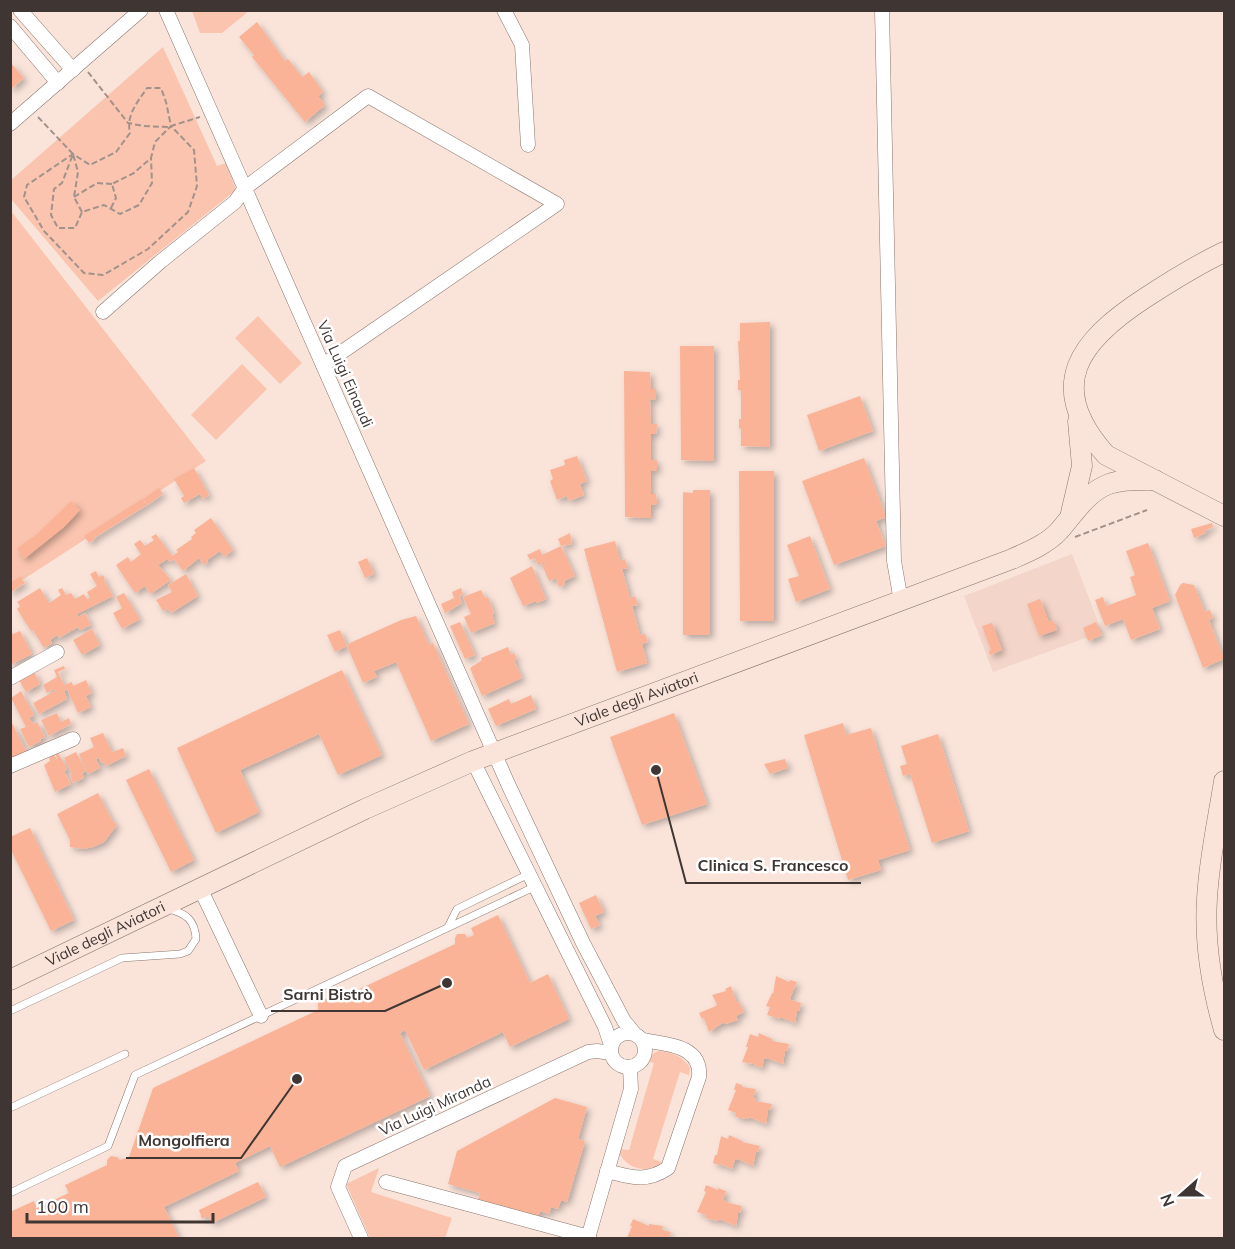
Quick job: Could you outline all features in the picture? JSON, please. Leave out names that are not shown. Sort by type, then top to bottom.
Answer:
[{"type":"main road","name":"Viale degli Aviatori","points":[[1070,516],[1082,466],[1074,391],[1076,371],[1083,354],[1091,341],[1107,325],[1140,300],[1224,252]]},
{"type":"main road","name":"Viale degli Aviatori","points":[[1077,410],[1092,439],[1106,455],[1222,516]]},
{"type":"main road","name":"Viale degli Aviatori","points":[[10,980],[365,809],[473,761],[1012,559],[1036,548],[1058,532],[1094,492],[1109,484],[1129,480],[1155,480]]},
{"type":"main road","points":[[1224,781],[1210,862],[1207,901],[1207,944],[1213,985],[1224,1030]]},
{"type":"street","points":[[20,10],[77,66]]},
{"type":"street","points":[[10,124],[141,10]]},
{"type":"street","name":"Via Luigi Einaudi","points":[[166,10],[494,752]]},
{"type":"street","points":[[504,10],[522,45],[528,145]]},
{"type":"street","points":[[882,10],[894,561],[902,601]]},
{"type":"street","points":[[10,26],[58,83]]},
{"type":"street","points":[[103,312],[160,262],[235,202],[245,188],[368,96],[557,204],[323,365]]},
{"type":"street","points":[[10,678],[57,652]]},
{"type":"street","points":[[10,766],[73,739]]},
{"type":"street","points":[[473,761],[608,1035],[616,1062],[630,1067],[635,1065],[643,1057],[645,1046],[624,1021],[552,878],[494,752]]},
{"type":"street","points":[[532,880],[552,878]]},
{"type":"street","points":[[200,888],[261,1016]]},
{"type":"street","points":[[593,1005],[611,995]]},
{"type":"street","points":[[607,1171],[644,1178],[658,1175],[668,1168],[699,1077],[700,1066],[688,1051],[628,1032],[617,1036],[611,1049]]},
{"type":"street","name":"Via Luigi Miranda","points":[[361,1239],[338,1187],[345,1166],[588,1052],[611,1049]]},
{"type":"street","points":[[386,1182],[589,1238],[631,1089],[630,1067]]},
{"type":"lane","points":[[448,927],[457,909],[532,880]]},
{"type":"lane","points":[[10,1193],[108,1146],[135,1075],[448,927],[532,880]]},
{"type":"lane","points":[[10,1011],[122,958],[180,954],[188,951],[196,939],[192,921],[184,913],[159,908]]},
{"type":"lane","points":[[10,1108],[124,1054]]},
{"type":"path","points":[[30,108],[74,154],[90,165],[116,152],[130,133],[128,123],[77,66]]},
{"type":"path","points":[[74,154],[27,185],[24,197],[44,231],[84,273],[103,275],[148,249],[188,212],[197,186],[194,150],[171,126],[166,102],[160,88],[147,88],[128,123]]},
{"type":"path","points":[[128,123],[143,126],[171,126],[212,114]]},
{"type":"path","points":[[74,154],[62,183],[54,189],[51,216],[58,228],[75,228],[82,212],[104,205],[120,214],[139,205],[152,183],[151,158],[155,142],[171,126]]},
{"type":"path","points":[[74,154],[78,172],[74,197],[82,212]]},
{"type":"path","points":[[74,197],[97,183],[112,184],[134,174],[151,158]]},
{"type":"path","points":[[111,208],[116,198],[112,184]]},
{"type":"shaded area","points":[[192,11],[249,11],[222,33],[200,33]]},
{"type":"shaded area","points":[[163,47],[217,166],[226,163],[236,190],[98,301],[11,199],[10,181]]},
{"type":"shaded area","points":[[11,211],[206,461],[10,588]]},
{"type":"shaded area","points":[[258,316],[302,363],[280,384],[235,338]]},
{"type":"shaded area","points":[[242,364],[267,389],[216,440],[191,415]]},
{"type":"shaded area","points":[[1072,554],[1102,632],[993,672],[964,596]]},
{"type":"shaded area","points":[[658,1051],[680,1058],[690,1068],[689,1075],[680,1072],[653,1159],[662,1162],[644,1169],[627,1163],[619,1152],[620,1149],[629,1150],[654,1063],[647,1061],[647,1057]]},
{"type":"shaded area","points":[[379,1168],[371,1192],[452,1218],[445,1238],[370,1238],[346,1184]]},
{"type":"building","points":[[257,22],[285,61],[288,59],[302,77],[309,72],[323,92],[318,96],[325,105],[305,122],[252,57],[254,55],[239,37]]},
{"type":"building","points":[[10,62],[24,78],[10,90]]},
{"type":"building","points":[[770,322],[770,447],[741,446],[739,419],[741,419],[741,390],[738,390],[740,323]]},
{"type":"building","points":[[680,346],[714,346],[714,461],[681,460]]},
{"type":"building","points":[[624,371],[650,372],[651,389],[656,389],[656,399],[650,400],[651,424],[657,424],[656,434],[651,434],[651,460],[657,460],[657,471],[651,470],[651,494],[656,494],[657,504],[651,505],[651,518],[625,517]]},
{"type":"building","points":[[860,396],[873,431],[819,451],[807,415]]},
{"type":"building","points":[[577,456],[587,481],[580,484],[584,495],[569,501],[567,496],[557,500],[550,481],[553,479],[550,470],[565,465],[564,460]]},
{"type":"building","points":[[864,458],[886,517],[876,521],[886,546],[834,565],[802,481]]},
{"type":"building","points":[[194,468],[209,495],[203,499],[200,494],[184,503],[181,498],[184,496],[174,479]]},
{"type":"building","points":[[739,471],[774,471],[774,621],[740,621]]},
{"type":"building","points":[[159,488],[163,494],[147,505],[143,499]]},
{"type":"building","points":[[693,490],[710,490],[710,635],[683,635],[683,492],[693,493]]},
{"type":"building","points":[[142,499],[147,505],[89,543],[84,536]]},
{"type":"building","points":[[71,501],[80,510],[64,527],[24,559],[17,548],[36,535]]},
{"type":"building","points":[[211,518],[233,550],[224,557],[220,551],[204,565],[199,558],[183,571],[174,559],[170,562],[167,559],[158,565],[171,580],[150,594],[145,586],[135,593],[116,565],[128,557],[131,562],[141,554],[134,544],[140,540],[145,546],[154,540],[151,537],[156,534],[172,556],[178,552],[176,550],[192,539],[191,537],[196,533],[194,530]]},
{"type":"building","points":[[1212,523],[1213,527],[1206,530],[1206,533],[1194,538],[1191,529]]},
{"type":"building","points":[[570,533],[572,544],[561,546],[558,539]]},
{"type":"building","points":[[810,536],[830,589],[796,602],[788,579],[799,576],[787,545]]},
{"type":"building","points":[[615,541],[620,561],[625,559],[628,568],[622,569],[630,598],[635,596],[638,605],[632,606],[640,635],[645,634],[648,642],[642,644],[647,663],[617,672],[584,549]]},
{"type":"building","points":[[1148,543],[1170,601],[1152,608],[1160,629],[1131,640],[1123,619],[1105,626],[1095,600],[1103,597],[1106,606],[1136,595],[1130,577],[1135,575],[1126,551]]},
{"type":"building","points":[[561,546],[575,576],[564,581],[565,584],[559,587],[556,578],[549,581],[542,565],[545,562],[538,565],[535,558],[530,560],[527,555],[540,549],[542,555]]},
{"type":"building","points":[[367,558],[374,574],[365,578],[358,562]]},
{"type":"building","points":[[532,566],[546,599],[523,606],[510,578]]},
{"type":"building","points":[[96,571],[99,577],[103,575],[113,596],[77,614],[78,617],[85,613],[91,625],[80,630],[78,627],[59,638],[57,635],[50,640],[52,643],[44,648],[17,609],[20,606],[17,602],[40,588],[49,603],[61,595],[58,590],[62,588],[66,595],[71,593],[75,599],[84,594],[87,599],[90,598],[87,592],[97,586],[90,574]]},
{"type":"building","points":[[186,574],[198,596],[171,613],[168,609],[163,611],[156,600],[172,592],[168,585]]},
{"type":"building","points":[[20,577],[25,583],[10,593],[10,583]]},
{"type":"building","points":[[1183,583],[1194,585],[1205,612],[1210,610],[1213,618],[1209,620],[1224,659],[1203,668],[1175,595]]},
{"type":"building","points":[[461,588],[463,594],[459,596],[462,603],[445,613],[441,604],[454,598],[452,592]]},
{"type":"building","points":[[481,590],[485,598],[488,597],[495,623],[471,633],[464,617],[471,614],[463,597]]},
{"type":"building","points":[[124,593],[140,619],[122,629],[113,613],[122,608],[116,597]]},
{"type":"building","points":[[1040,599],[1049,622],[1053,620],[1057,630],[1039,636],[1027,604]]},
{"type":"building","points":[[416,616],[429,645],[433,643],[469,724],[431,741],[396,662],[374,671],[377,677],[363,683],[347,646],[401,620]]},
{"type":"building","points":[[460,622],[475,655],[465,659],[450,626]]},
{"type":"building","points":[[1096,622],[1102,635],[1088,641],[1083,628]]},
{"type":"building","points":[[992,623],[1002,650],[990,655],[991,650],[982,626]]},
{"type":"building","points":[[10,629],[13,634],[20,631],[32,654],[10,665]]},
{"type":"building","points":[[92,629],[100,645],[82,655],[73,640]]},
{"type":"building","points":[[340,630],[347,646],[335,652],[327,635]]},
{"type":"building","points":[[508,647],[511,655],[514,653],[517,659],[514,660],[522,678],[482,696],[470,668],[482,660],[481,658]]},
{"type":"building","points":[[64,666],[65,669],[58,672],[64,685],[72,682],[73,686],[86,680],[92,693],[86,696],[91,707],[78,713],[67,689],[64,691],[67,699],[39,714],[33,703],[55,691],[54,689],[47,693],[43,685],[57,677],[54,670]]},
{"type":"building","points":[[342,670],[382,755],[338,775],[319,734],[240,770],[259,812],[216,833],[177,748]]},
{"type":"building","points":[[34,671],[40,684],[26,692],[19,680]]},
{"type":"building","points":[[21,691],[34,715],[29,718],[33,724],[37,722],[45,737],[29,747],[20,729],[26,727],[11,698]]},
{"type":"building","points":[[531,695],[536,709],[496,726],[488,709],[509,699],[511,704]]},
{"type":"building","points":[[57,713],[61,722],[69,718],[71,724],[49,736],[41,720]]},
{"type":"building","points":[[674,713],[707,804],[642,825],[610,737]]},
{"type":"building","points":[[10,723],[27,753],[10,761]]},
{"type":"building","points":[[843,723],[846,735],[871,728],[910,850],[878,860],[881,870],[848,880],[804,735]]},
{"type":"building","points":[[103,733],[112,752],[123,748],[126,756],[106,766],[99,758],[96,759],[100,768],[88,774],[79,754],[94,747],[90,738]]},
{"type":"building","points":[[938,734],[969,831],[932,843],[910,774],[903,776],[900,766],[907,764],[901,746]]},
{"type":"building","points":[[76,752],[86,771],[82,773],[84,778],[73,783],[70,775],[72,774],[64,758]]},
{"type":"building","points":[[58,753],[67,769],[64,771],[71,784],[55,792],[44,765],[54,755],[59,762],[55,754]]},
{"type":"building","points":[[785,759],[788,768],[770,774],[764,764]]},
{"type":"building","points":[[149,769],[194,860],[171,872],[126,780]]},
{"type":"building","points":[[98,793],[117,825],[104,842],[83,849],[70,847],[70,840],[57,814]]},
{"type":"building","points":[[30,828],[74,920],[51,931],[10,848],[10,837]]},
{"type":"building","points":[[596,895],[604,912],[595,916],[600,925],[591,929],[579,903]]},
{"type":"building","points":[[498,915],[530,983],[548,974],[569,1019],[510,1047],[503,1032],[424,1070],[405,1030],[400,1033],[430,1096],[280,1167],[270,1146],[235,1163],[239,1171],[164,1207],[179,1238],[10,1238],[10,1212],[34,1201],[37,1208],[69,1193],[65,1185],[107,1165],[107,1160],[111,1156],[120,1160],[129,1157],[153,1088],[318,1010],[318,1002],[323,998],[332,1002],[455,944],[457,934],[465,934],[467,938],[474,935],[471,928]]},
{"type":"building","points":[[776,976],[789,982],[790,980],[797,982],[790,998],[801,1003],[795,1023],[781,1017],[781,1019],[767,1015],[770,1007],[766,1006],[773,994]]},
{"type":"building","points":[[731,986],[736,1001],[744,1012],[736,1016],[738,1020],[725,1024],[724,1022],[709,1032],[704,1018],[702,1019],[699,1013],[716,1006],[712,995],[726,991],[725,989]]},
{"type":"building","points":[[759,1033],[772,1041],[789,1044],[787,1051],[785,1050],[783,1064],[767,1058],[764,1059],[762,1068],[755,1064],[742,1062],[750,1034],[758,1037]]},
{"type":"building","points":[[736,1083],[742,1087],[756,1089],[753,1098],[756,1099],[755,1101],[772,1104],[768,1110],[766,1124],[749,1117],[748,1119],[735,1117],[736,1113],[728,1110],[736,1090],[734,1090]]},
{"type":"building","points":[[555,1098],[587,1107],[578,1139],[585,1141],[567,1202],[561,1200],[558,1209],[551,1207],[549,1214],[540,1211],[538,1217],[478,1200],[480,1193],[448,1184],[457,1151]]},
{"type":"building","points":[[729,1135],[742,1142],[760,1146],[753,1166],[738,1159],[735,1160],[732,1169],[713,1163],[721,1136],[728,1139]]},
{"type":"building","points":[[258,1182],[266,1197],[212,1223],[208,1216],[202,1219],[199,1210]]},
{"type":"building","points":[[706,1185],[726,1191],[723,1200],[726,1200],[725,1202],[742,1206],[738,1213],[736,1226],[719,1219],[719,1221],[705,1218],[706,1215],[697,1212],[706,1192],[704,1191]]},
{"type":"building","points":[[633,1219],[649,1226],[649,1224],[663,1226],[662,1230],[671,1232],[669,1238],[627,1238]]},
{"type":"place","name":"Clinica S. Francesco","points":[[656,770]]},
{"type":"place","name":"Sarni Bistrò","points":[[447,983]]},
{"type":"place","name":"Mongolfiera","points":[[297,1079]]}]
